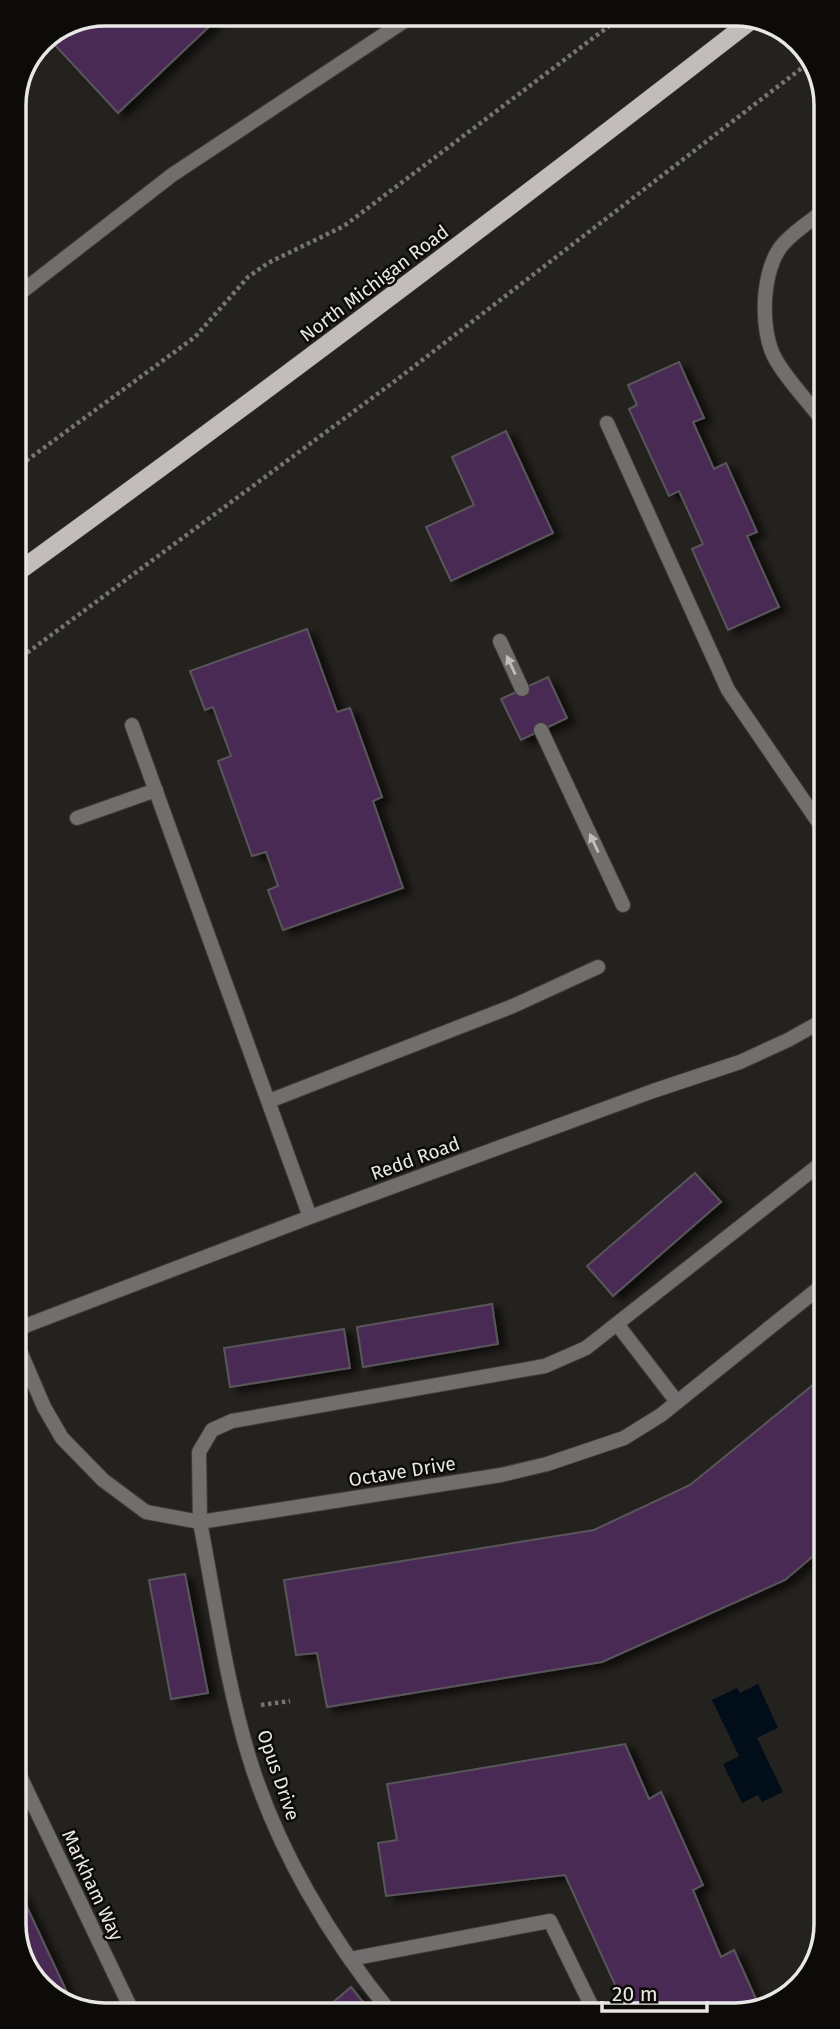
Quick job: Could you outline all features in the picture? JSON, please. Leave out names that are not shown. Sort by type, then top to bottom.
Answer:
[{"type":"main road","name":"North Michigan Road","points":[[26,566],[548,179],[743,27]]},
{"type":"street","points":[[26,288],[172,175],[397,26]]},
{"type":"street","points":[[814,218],[782,244],[770,269],[765,298],[765,329],[775,359],[814,410]]},
{"type":"street","points":[[607,423],[728,691],[814,815]]},
{"type":"street","points":[[500,641],[522,690]]},
{"type":"street","points":[[132,725],[310,1217]]},
{"type":"street","points":[[541,730],[623,905]]},
{"type":"street","points":[[77,818],[156,790]]},
{"type":"street","points":[[269,1101],[513,1006],[598,967]]},
{"type":"street","name":"Redd Road","points":[[26,1326],[310,1217],[653,1091],[740,1062],[814,1026]]},
{"type":"street","points":[[677,1402],[617,1324],[814,1169]]},
{"type":"street","name":"Octave Drive","points":[[26,1365],[44,1407],[62,1438],[103,1480],[146,1512],[200,1522],[501,1475],[624,1438],[662,1415],[814,1292]]},
{"type":"street","name":"Opus Drive","points":[[383,2003],[350,1959],[306,1886],[273,1824],[250,1758],[237,1710],[200,1522],[200,1452],[212,1430],[232,1421],[545,1366],[586,1349],[617,1324]]},
{"type":"street","name":"Markham Way","points":[[26,1789],[128,2003]]},
{"type":"street","points":[[350,1959],[550,1921],[590,2003]]},
{"type":"path","points":[[26,461],[195,337],[248,277],[268,263],[344,226],[609,26]]},
{"type":"path","points":[[26,654],[395,381],[804,67]]},
{"type":"path","points":[[261,1705],[290,1701]]},
{"type":"shaded area","points":[[758,1684],[778,1728],[757,1738],[783,1792],[762,1802],[758,1795],[742,1803],[723,1764],[739,1756],[712,1700],[737,1688],[740,1693]]},
{"type":"building","points":[[105,26],[210,26],[118,113],[55,45],[75,32]]},
{"type":"building","points":[[679,362],[704,418],[693,422],[714,469],[726,463],[757,532],[747,536],[779,607],[728,630],[692,549],[703,544],[679,491],[669,496],[629,409],[637,405],[628,385]]},
{"type":"building","points":[[506,431],[553,533],[451,581],[426,527],[474,505],[452,457]]},
{"type":"building","points":[[307,629],[337,712],[350,708],[382,797],[373,801],[403,888],[283,930],[268,890],[278,886],[266,852],[252,856],[218,761],[231,756],[213,707],[205,710],[190,671]]},
{"type":"building","points":[[548,677],[567,718],[521,740],[501,699]]},
{"type":"building","points":[[695,1173],[721,1202],[613,1296],[587,1266]]},
{"type":"building","points":[[492,1304],[498,1344],[363,1367],[357,1327]]},
{"type":"building","points":[[344,1329],[350,1368],[230,1387],[224,1348]]},
{"type":"building","points":[[814,1384],[814,1555],[785,1580],[602,1662],[327,1707],[317,1653],[296,1655],[284,1580],[594,1530],[690,1485]]},
{"type":"building","points":[[185,1574],[208,1693],[171,1699],[149,1580]]},
{"type":"building","points":[[625,1744],[649,1799],[661,1792],[703,1885],[693,1890],[721,1957],[734,1950],[756,2000],[735,2003],[623,2003],[565,1875],[386,1896],[378,1843],[397,1840],[387,1784]]},
{"type":"building","points":[[26,1905],[67,1993],[49,1980],[34,1959],[28,1939]]},
{"type":"building","points":[[351,1987],[364,2003],[332,2003]]}]
